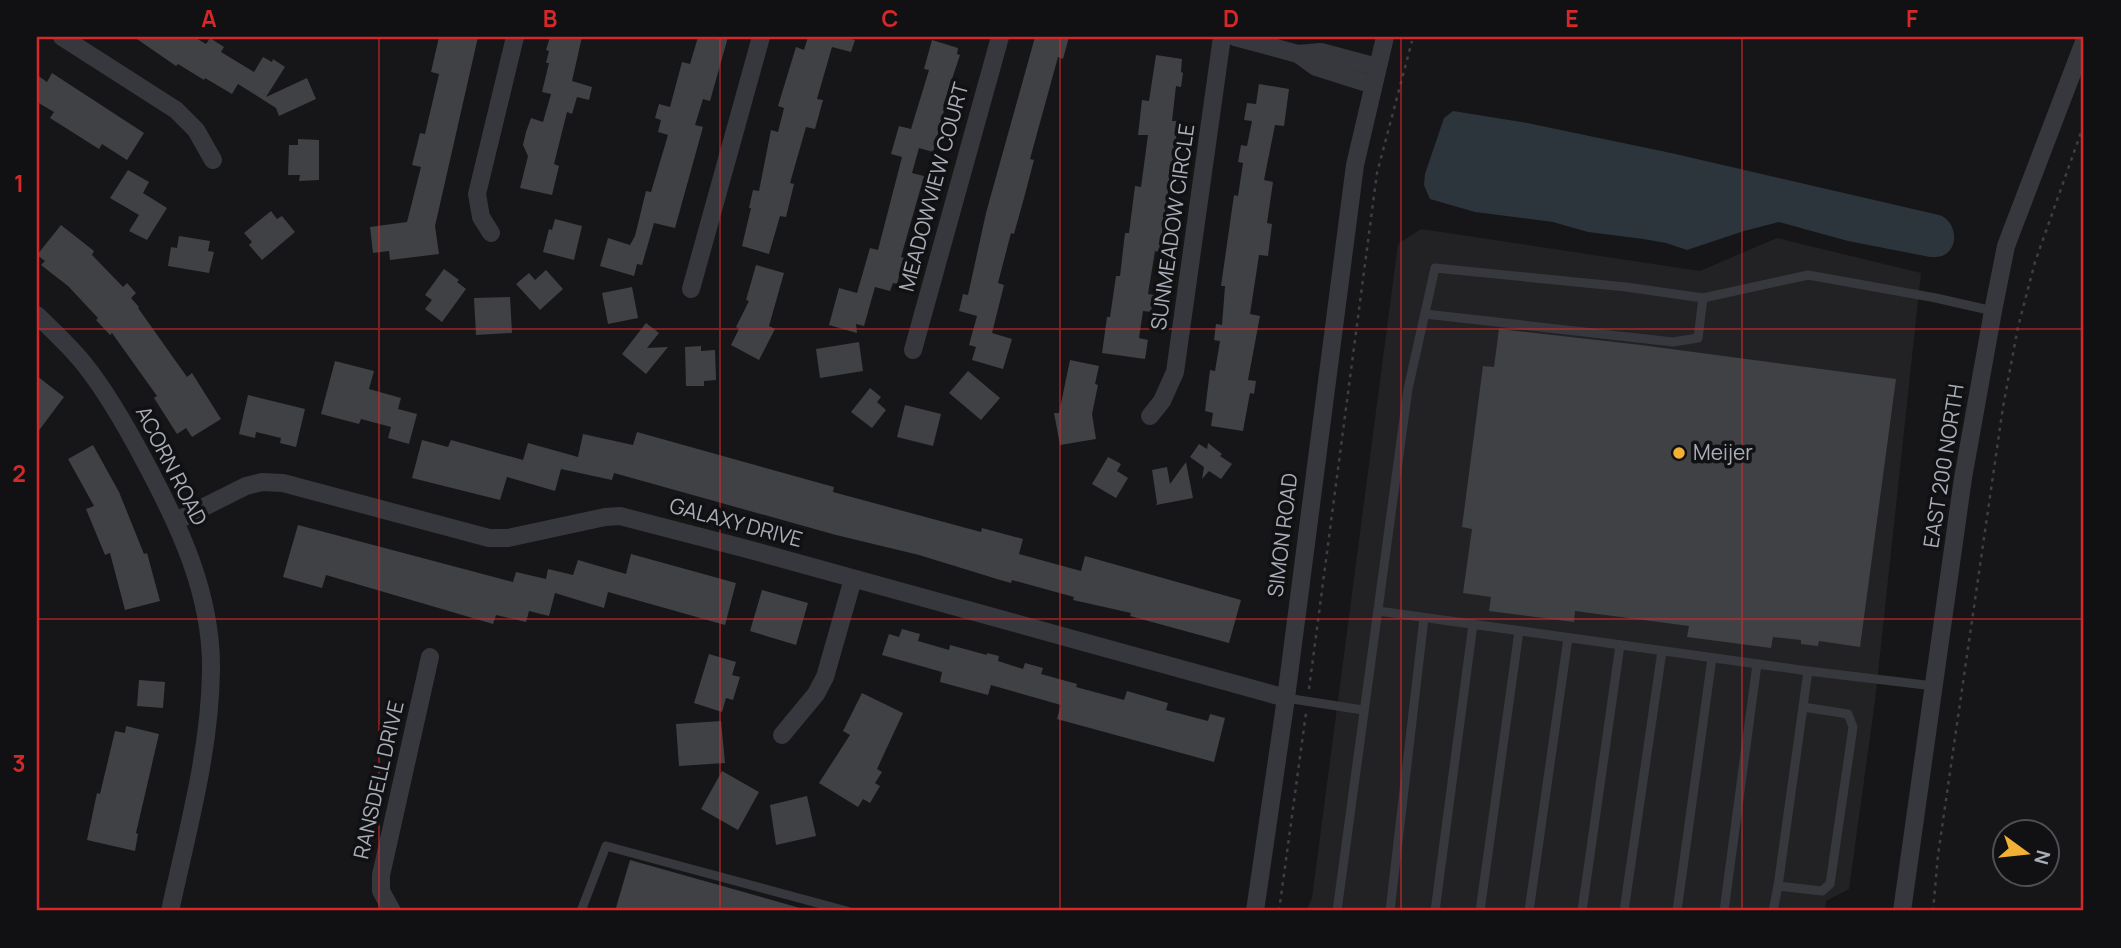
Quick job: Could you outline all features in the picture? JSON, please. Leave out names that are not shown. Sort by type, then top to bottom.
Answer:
[{"type":"street","points":[[62,37],[176,110],[196,130],[213,160]]},
{"type":"street","points":[[491,233],[481,217],[477,194],[514,37]]},
{"type":"street","points":[[691,289],[761,37]]},
{"type":"street","name":"MEADOWVIEW COURT","points":[[913,350],[1000,37]]},
{"type":"street","name":"SUNMEADOW CIRCLE","points":[[1150,416],[1161,401],[1175,372],[1222,37]]},
{"type":"street","points":[[1235,37],[1298,54],[1321,52],[1375,76]]},
{"type":"street","name":"SIMON ROAD","points":[[1255,911],[1286,698],[1355,164],[1385,37]]},
{"type":"street","name":"EAST 200 NORTH","points":[[1902,911],[1963,478],[2006,246],[2084,42]]},
{"type":"street","name":"ACORN ROAD","points":[[38,318],[84,364],[108,396],[176,521],[201,589],[211,667],[204,748],[170,911]]},
{"type":"street","name":"GALAXY DRIVE","points":[[176,521],[246,486],[262,482],[283,483],[489,538],[508,538],[620,516],[1286,698]]},
{"type":"street","points":[[782,735],[816,694],[825,677],[853,579]]},
{"type":"street","name":"RANSDELL DRIVE","points":[[392,911],[381,891],[381,875],[430,657]]},
{"type":"lane","points":[[1337,911],[1408,388],[1435,268],[1626,287],[1703,298],[1808,275],[1993,311]]},
{"type":"lane","points":[[1424,314],[1673,342],[1698,338],[1703,298]]},
{"type":"lane","points":[[1378,611],[1934,686]]},
{"type":"lane","points":[[1390,911],[1424,618]]},
{"type":"lane","points":[[1435,911],[1473,624]]},
{"type":"lane","points":[[1480,911],[1519,631]]},
{"type":"lane","points":[[1529,911],[1568,638]]},
{"type":"lane","points":[[1582,911],[1620,645]]},
{"type":"lane","points":[[1624,911],[1662,651]]},
{"type":"lane","points":[[1677,911],[1712,658]]},
{"type":"lane","points":[[1724,911],[1757,664]]},
{"type":"lane","points":[[1773,911],[1808,671]]},
{"type":"lane","points":[[1286,698],[1363,710]]},
{"type":"lane","points":[[1778,886],[1822,891],[1830,884],[1853,727],[1848,714],[1803,707]]},
{"type":"lane","points":[[581,911],[606,846],[813,907],[847,911]]},
{"type":"path","points":[[1312,666],[1377,173],[1412,41]]},
{"type":"path","points":[[1933,911],[1938,855],[2008,380],[2035,262],[2084,124]]},
{"type":"path","points":[[1279,911],[1302,745]]},
{"type":"shaded area","points":[[1453,111],[1527,123],[1671,153],[1939,215],[1949,222],[1954,241],[1948,252],[1930,257],[1848,241],[1779,222],[1687,250],[1666,243],[1588,232],[1553,222],[1475,212],[1430,199],[1424,185],[1425,174],[1444,118]]},
{"type":"shaded area","points":[[1421,229],[1700,271],[1777,238],[1921,273],[1875,701],[1849,889],[1826,901],[1825,911],[1306,911],[1312,898],[1398,244]]},
{"type":"building","points":[[134,37],[194,37],[206,44],[210,38],[224,47],[221,52],[254,72],[263,57],[272,62],[273,59],[285,67],[266,97],[307,78],[316,99],[279,116],[276,108],[238,84],[232,94],[178,64],[176,66]]},
{"type":"building","points":[[439,37],[478,37],[435,226],[439,254],[390,260],[389,251],[373,253],[370,227],[407,222],[421,167],[412,165],[420,133],[425,134],[439,74],[431,72]]},
{"type":"building","points":[[550,37],[582,37],[572,81],[592,87],[589,100],[577,97],[572,114],[567,112],[554,164],[559,166],[552,195],[520,188],[528,156],[523,145],[526,132],[531,118],[543,122],[551,94],[542,92],[549,63],[546,63],[549,51],[546,50]]},
{"type":"building","points":[[698,37],[728,37],[710,101],[703,99],[695,125],[703,127],[675,228],[654,223],[642,265],[637,264],[634,276],[600,266],[608,238],[630,245],[635,236],[646,191],[651,192],[668,135],[658,132],[661,120],[655,118],[659,104],[670,107],[682,62],[690,64]]},
{"type":"building","points":[[808,37],[844,37],[855,40],[851,52],[832,47],[817,99],[823,100],[815,129],[806,127],[790,183],[794,184],[786,217],[780,216],[769,254],[742,246],[753,190],[759,191],[771,130],[778,132],[784,108],[778,106],[796,47],[804,50]]},
{"type":"building","points":[[1035,37],[1069,37],[1063,59],[1058,57],[1030,159],[1034,160],[1024,198],[1014,234],[1011,233],[998,283],[1004,285],[992,333],[1012,339],[1003,369],[972,360],[976,347],[969,345],[977,316],[959,311],[963,294],[968,295],[986,213]]},
{"type":"building","points":[[932,40],[958,48],[957,54],[960,55],[943,106],[945,107],[933,152],[919,148],[912,173],[924,176],[901,257],[904,258],[897,284],[893,283],[890,291],[875,287],[864,326],[856,324],[857,333],[829,325],[839,288],[857,293],[870,248],[878,250],[902,157],[891,154],[899,126],[911,129],[929,70],[924,69]]},
{"type":"building","points":[[1156,55],[1182,59],[1183,73],[1181,87],[1176,86],[1172,121],[1178,121],[1176,138],[1159,252],[1155,251],[1148,294],[1154,295],[1151,312],[1143,311],[1139,338],[1148,340],[1145,359],[1102,353],[1116,276],[1120,276],[1125,233],[1129,233],[1135,186],[1141,187],[1148,135],[1138,135],[1142,100],[1149,101]]},
{"type":"building","points":[[52,73],[144,133],[127,160],[102,144],[99,149],[50,118],[54,112],[37,102],[37,75],[47,82]]},
{"type":"building","points":[[1259,84],[1289,89],[1284,126],[1275,125],[1264,180],[1273,182],[1267,223],[1272,224],[1268,256],[1259,255],[1250,314],[1260,316],[1248,380],[1256,381],[1254,394],[1250,393],[1243,431],[1211,426],[1213,413],[1205,411],[1210,370],[1215,371],[1220,341],[1214,340],[1216,324],[1222,325],[1225,286],[1221,286],[1234,195],[1238,196],[1243,163],[1238,162],[1241,145],[1247,146],[1252,121],[1244,120],[1247,103],[1256,104]]},
{"type":"building","points":[[298,139],[319,140],[319,180],[299,181],[300,175],[288,175],[289,145],[298,145]]},
{"type":"building","points":[[128,170],[149,182],[143,193],[167,208],[147,240],[129,231],[139,215],[110,198]]},
{"type":"building","points":[[271,211],[277,219],[282,216],[295,232],[262,260],[249,245],[252,242],[244,233]]},
{"type":"building","points":[[555,219],[582,226],[574,260],[543,252],[549,229],[552,230]]},
{"type":"building","points":[[61,225],[94,251],[92,255],[123,287],[127,283],[136,293],[131,298],[187,377],[192,373],[221,419],[192,437],[186,428],[177,434],[154,398],[157,396],[112,333],[110,335],[68,286],[41,265],[45,261],[37,255]]},
{"type":"building","points":[[179,236],[210,241],[208,251],[214,252],[209,273],[168,266],[171,247],[177,248]]},
{"type":"building","points":[[756,265],[784,273],[769,326],[775,329],[759,360],[731,345],[739,329],[736,327],[749,301],[746,300]]},
{"type":"building","points":[[444,269],[466,289],[442,322],[425,309],[432,300],[425,295]]},
{"type":"building","points":[[546,270],[563,289],[540,310],[516,284],[529,273],[535,280]]},
{"type":"building","points":[[632,287],[638,318],[608,324],[602,293]]},
{"type":"building","points":[[510,297],[512,333],[476,335],[474,298]]},
{"type":"building","points":[[646,323],[659,333],[647,348],[668,347],[646,374],[622,354]]},
{"type":"building","name":"Meijer","points":[[1499,329],[1896,379],[1860,647],[1819,641],[1818,646],[1801,644],[1801,640],[1773,637],[1771,648],[1687,637],[1689,626],[1575,611],[1574,622],[1489,611],[1491,597],[1463,593],[1472,529],[1462,527],[1483,366],[1494,367]]},
{"type":"building","points":[[859,342],[863,371],[820,378],[816,349]]},
{"type":"building","points":[[701,346],[701,351],[715,350],[716,380],[704,381],[704,386],[686,386],[685,347]]},
{"type":"building","points":[[1070,360],[1099,366],[1092,414],[1096,439],[1060,445],[1054,413],[1059,413]]},
{"type":"building","points":[[335,361],[374,371],[369,389],[401,398],[398,409],[417,414],[409,444],[388,438],[391,427],[361,419],[359,424],[321,414]]},
{"type":"building","points":[[968,371],[1000,398],[981,420],[949,393]]},
{"type":"building","points":[[37,376],[64,397],[37,433]]},
{"type":"building","points":[[870,388],[881,397],[877,402],[886,410],[872,428],[851,412]]},
{"type":"building","points":[[248,395],[305,409],[296,447],[280,443],[281,438],[256,432],[255,438],[239,434]]},
{"type":"building","points":[[905,405],[941,414],[933,446],[897,437]]},
{"type":"building","points":[[637,432],[834,487],[833,492],[981,532],[982,528],[1023,539],[1019,554],[1081,571],[1085,556],[1241,600],[1229,643],[1130,616],[1131,613],[1073,600],[1074,597],[1012,580],[1011,583],[919,555],[836,535],[614,473],[612,480],[561,469],[555,491],[507,477],[500,500],[412,478],[422,440],[448,447],[451,440],[523,460],[528,443],[578,457],[583,434],[633,445]]},
{"type":"building","points":[[1208,443],[1232,464],[1221,479],[1209,471],[1202,479],[1204,467],[1190,457],[1199,444],[1207,449]]},
{"type":"building","points":[[93,445],[119,492],[144,554],[147,553],[160,601],[125,610],[110,553],[105,555],[86,509],[94,506],[68,459]]},
{"type":"building","points":[[1108,457],[1121,464],[1117,471],[1128,478],[1116,498],[1092,484]]},
{"type":"building","points":[[1186,462],[1193,498],[1156,505],[1152,470],[1167,467],[1170,484]]},
{"type":"building","points":[[298,525],[513,582],[516,572],[546,579],[548,569],[573,575],[578,560],[626,574],[631,554],[736,583],[725,625],[608,592],[604,608],[555,593],[549,616],[529,611],[526,622],[496,615],[493,624],[326,575],[322,588],[283,577]]},
{"type":"building","points":[[762,590],[808,603],[796,645],[750,631]]},
{"type":"building","points":[[902,629],[920,634],[918,641],[949,650],[950,645],[999,656],[998,661],[1023,669],[1025,663],[1043,668],[1041,674],[1077,684],[1076,687],[1124,700],[1127,691],[1168,703],[1166,710],[1208,721],[1210,714],[1225,718],[1214,762],[1057,719],[1061,705],[991,685],[988,695],[940,682],[942,672],[882,655],[889,634],[899,637]]},
{"type":"building","points":[[709,654],[736,662],[732,675],[740,677],[733,700],[726,698],[722,712],[694,703]]},
{"type":"building","points":[[139,680],[165,682],[163,708],[137,706]]},
{"type":"building","points":[[862,693],[903,713],[877,769],[882,772],[875,783],[880,786],[870,803],[863,799],[858,807],[819,783],[850,735],[843,731]]},
{"type":"building","points":[[721,721],[725,763],[679,766],[676,724]]},
{"type":"building","points":[[126,726],[159,734],[136,833],[135,851],[87,840],[115,731],[125,733]]},
{"type":"building","points":[[722,771],[759,792],[738,830],[701,809]]},
{"type":"building","points":[[807,796],[816,836],[776,845],[770,805]]},
{"type":"building","points":[[630,860],[800,908],[800,911],[615,911]]},
{"type":"place","name":"Meijer","points":[[1679,453]]}]
